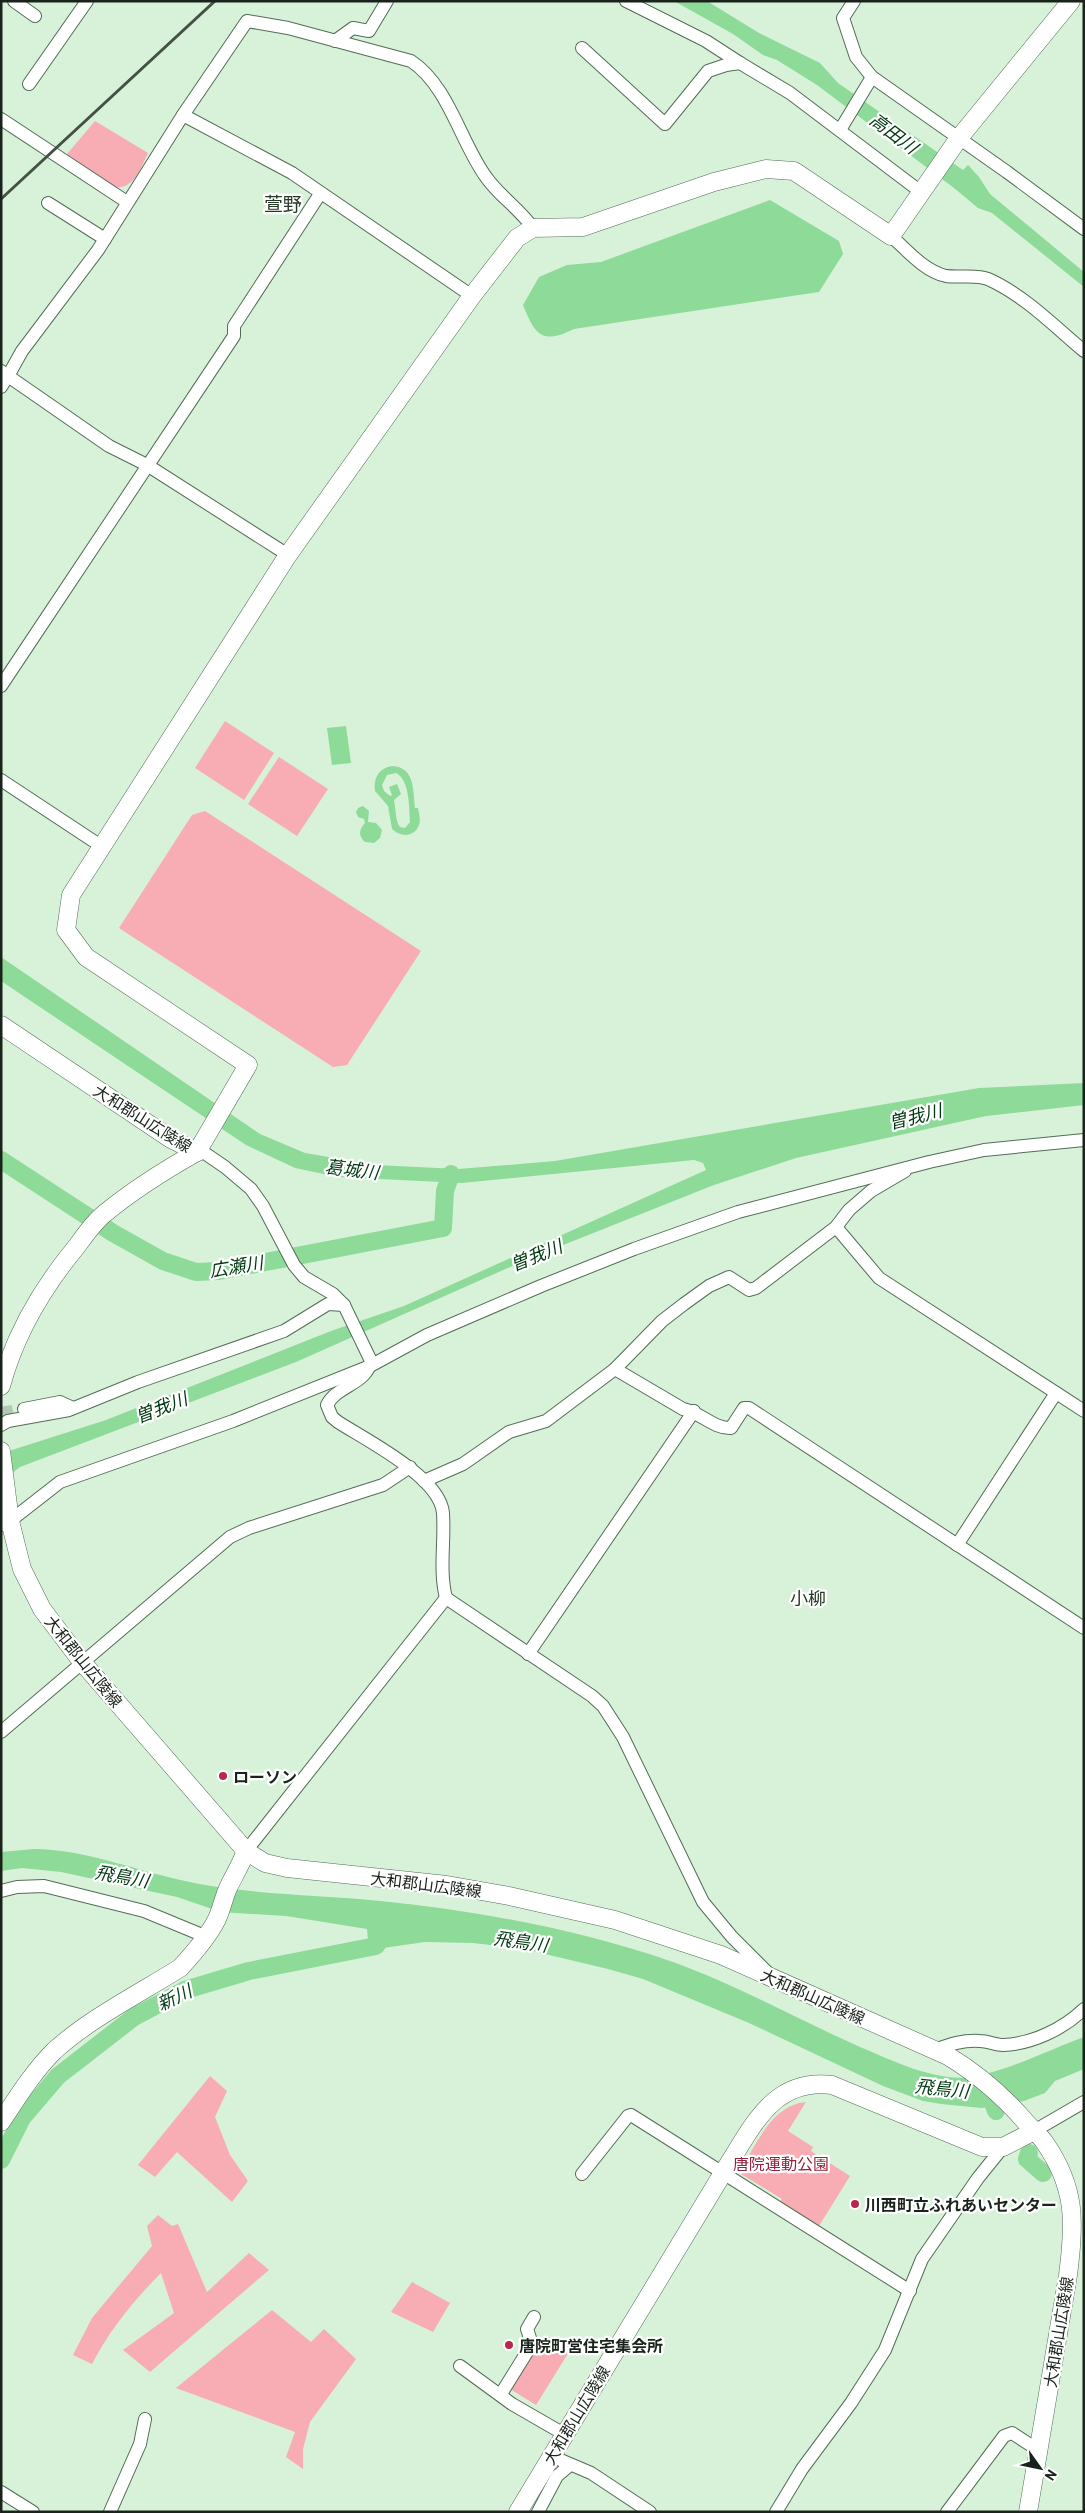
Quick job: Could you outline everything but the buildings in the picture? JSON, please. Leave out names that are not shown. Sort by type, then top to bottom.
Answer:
[{"type":"main road","points":[[200,1146],[248,1065],[86,957],[66,930],[71,895],[288,555],[472,296],[517,238],[533,228],[583,227],[714,182],[766,169],[794,172],[891,236],[957,141],[1071,1]]},
{"type":"main road","name":"大和郡山広陵線","points":[[1,1026],[171,1139],[200,1146]]},
{"type":"main road","name":"大和郡山広陵線","points":[[1,1386],[6,1366],[26,1320],[54,1274],[86,1234],[103,1214],[200,1146]]},
{"type":"main road","name":"大和郡山広陵線","points":[[1,1451],[7,1518],[22,1569],[42,1609],[82,1662],[246,1851],[265,1863],[287,1868],[447,1885],[509,1896],[615,1920],[721,1955],[941,2053],[989,2084],[1018,2113],[1044,2142],[1064,2174],[1072,2217],[1072,2243],[1068,2275],[1028,2512]]},
{"type":"main road","points":[[1,2122],[31,2078],[55,2051],[105,2014],[180,1968],[207,1937],[218,1918],[229,1885],[238,1871],[246,1851]]},
{"type":"main road","name":"大和郡山広陵線","points":[[518,2512],[723,2173],[766,2108],[790,2090],[807,2085],[822,2084],[845,2088],[982,2147],[1003,2148]]},
{"type":"main road","points":[[1003,2148],[1034,2130]]},
{"type":"street","points":[[14,1],[35,16]]},
{"type":"street","points":[[29,84],[87,1]]},
{"type":"street","points":[[335,41],[354,28],[369,31],[387,1]]},
{"type":"street","points":[[626,1],[706,41],[842,126],[924,188]]},
{"type":"street","points":[[854,1],[843,18],[856,57],[870,81],[1047,201],[1084,229]]},
{"type":"street","points":[[1,387],[5,374],[105,239],[183,115],[247,21],[288,28],[412,61],[418,65],[441,95],[474,160],[488,180],[524,214],[533,228]]},
{"type":"street","points":[[582,48],[665,124],[708,72],[726,64],[740,63]]},
{"type":"street","points":[[842,126],[870,81]]},
{"type":"street","points":[[183,115],[292,173],[320,194],[472,296]]},
{"type":"street","points":[[1,119],[127,202]]},
{"type":"street","points":[[1,686],[234,336],[234,326],[320,194]]},
{"type":"street","points":[[1047,201],[1084,219]]},
{"type":"street","points":[[48,203],[105,239]]},
{"type":"street","points":[[891,236],[926,268],[946,276],[986,278],[999,285],[1026,303],[1084,351]]},
{"type":"street","points":[[5,374],[109,446],[147,465],[288,555]]},
{"type":"street","points":[[1,780],[101,846]]},
{"type":"street","points":[[7,1518],[60,1482],[233,1421],[371,1364],[427,1335],[541,1286],[634,1249],[738,1212],[826,1188],[984,1150],[1084,1140]]},
{"type":"street","points":[[200,1146],[206,1154],[251,1189],[263,1206],[282,1246],[304,1277],[333,1294],[344,1305],[371,1364]]},
{"type":"street","points":[[424,1481],[463,1464],[509,1432],[546,1421],[616,1369],[662,1321],[709,1286],[729,1277],[749,1290],[756,1288],[836,1227],[849,1210],[871,1191],[899,1176],[909,1168]]},
{"type":"street","points":[[836,1227],[879,1278],[1084,1411]]},
{"type":"street","points":[[1,1424],[73,1408],[138,1382],[284,1331],[328,1304],[344,1305]]},
{"type":"street","points":[[371,1364],[362,1378],[332,1395],[327,1405],[332,1417],[410,1467],[424,1481],[443,1511],[441,1573],[446,1598],[592,1696],[603,1706],[623,1737],[704,1902],[732,1937],[775,1978]]},
{"type":"street","points":[[616,1369],[683,1409],[694,1411],[724,1428],[731,1428],[744,1408],[749,1408],[1084,1628]]},
{"type":"street","points":[[957,1545],[1056,1393]]},
{"type":"street","points":[[24,1409],[60,1402],[73,1408]]},
{"type":"street","points":[[528,1654],[694,1411]]},
{"type":"street","points":[[1,1732],[230,1537],[249,1528],[383,1485],[410,1467]]},
{"type":"street","points":[[246,1851],[446,1598]]},
{"type":"street","points":[[1,1891],[17,1887],[44,1886],[144,1912],[207,1937]]},
{"type":"street","points":[[721,1955],[730,1946],[732,1937]]},
{"type":"street","points":[[941,2053],[955,2042],[981,2041],[1002,2045],[1027,2042],[1039,2038],[1084,2009]]},
{"type":"street","points":[[1034,2130],[1084,2102]]},
{"type":"street","points":[[582,2174],[628,2116],[631,2115],[910,2291]]},
{"type":"street","points":[[776,2512],[802,2469],[851,2403],[885,2350],[922,2259],[978,2178],[1003,2148]]},
{"type":"street","points":[[501,2394],[532,2344],[527,2329],[534,2317]]},
{"type":"street","points":[[460,2366],[501,2394],[512,2404],[564,2434]]},
{"type":"street","points":[[110,2512],[140,2444],[145,2419]]},
{"type":"street","points":[[947,2512],[1004,2436],[1012,2433],[1038,2450]]},
{"type":"street","points":[[552,2456],[591,2473],[650,2512]]},
{"type":"street","points":[[538,2512],[557,2476],[570,2465]]},
{"type":"street","points":[[1,2492],[32,2512]]},
{"type":"green space","points":[[95,121],[148,153],[135,178],[125,186],[111,186],[67,154]]},
{"type":"green space","points":[[225,721],[274,753],[244,800],[195,768]]},
{"type":"green space","points":[[279,757],[328,789],[297,836],[248,804]]},
{"type":"green space","points":[[205,811],[421,951],[347,1065],[333,1067],[119,928],[192,815]]},
{"type":"green space","points":[[210,2076],[227,2091],[215,2117],[230,2155],[248,2181],[232,2202],[177,2152],[155,2177],[138,2165]]},
{"type":"green space","name":"唐院運動公園","points":[[806,2102],[788,2131],[813,2147],[811,2151],[850,2176],[819,2226],[780,2202],[782,2199],[741,2174],[745,2169],[742,2167],[754,2146],[775,2117],[794,2105]]},
{"type":"green space","points":[[158,2215],[172,2226],[178,2224],[207,2292],[249,2253],[269,2270],[150,2372],[123,2350],[174,2313],[161,2273],[123,2316],[92,2364],[73,2355],[92,2318],[152,2246],[147,2226]]},
{"type":"green space","points":[[412,2282],[450,2303],[433,2332],[391,2312]]},
{"type":"green space","points":[[272,2310],[311,2342],[324,2329],[356,2359],[310,2422],[303,2449],[303,2469],[286,2457],[295,2432],[176,2388]]},
{"type":"green space","points":[[549,2337],[569,2352],[536,2405],[510,2389],[542,2338],[546,2341]]},
{"type":"water","name":"高田川","points":[[674,1],[707,1],[759,33],[820,63],[838,83],[963,170],[968,165],[979,177],[990,194],[1084,272],[1084,287],[992,213],[978,208],[817,85]]},
{"type":"water","points":[[770,200],[839,241],[843,254],[819,292],[574,329],[554,336],[541,334],[536,330],[527,315],[523,305],[539,277],[567,265],[601,262]]},
{"type":"water","points":[[346,726],[351,763],[332,765],[327,728]]},
{"type":"water","points":[[387,767],[400,767],[405,770],[413,787],[415,808],[418,808],[420,821],[417,829],[407,835],[399,834],[392,829],[388,806],[375,791],[375,782],[378,774]],"holes":[[[396,773],[401,777],[409,802],[410,822],[405,828],[400,827],[396,818],[394,800],[401,794],[397,784],[389,787],[392,795],[390,796],[384,791],[382,785],[387,775]]]},
{"type":"water","points":[[363,806],[369,811],[368,822],[376,823],[382,830],[380,838],[374,843],[365,842],[360,835],[361,828],[365,823],[364,819],[358,817],[356,812],[358,808]]},
{"type":"water","points":[[1,957],[260,1134],[305,1153],[376,1165],[458,1169],[555,1161],[979,1088],[1084,1083],[1084,1105],[986,1116],[796,1158],[714,1185],[528,1259],[296,1362],[20,1467],[1,1482],[1,1460],[12,1450],[106,1420],[331,1331],[404,1306],[706,1170],[703,1163],[694,1160],[462,1183],[338,1177],[295,1168],[246,1145],[1,981]]},
{"type":"water","points":[[34,1849],[76,1853],[205,1885],[249,1891],[380,1901],[454,1910],[527,1923],[599,1940],[694,1970],[860,2047],[903,2065],[937,2075],[963,2078],[980,2075],[1016,2064],[1084,2037],[1084,2069],[1055,2081],[1045,2093],[1024,2101],[982,2108],[923,2101],[883,2086],[749,2023],[643,1979],[608,1969],[524,1949],[473,1943],[425,1942],[369,1950],[367,1929],[286,1916],[221,1912],[177,1897],[61,1872],[22,1868],[1,1871],[1,1852]]},
{"type":"waterway","name":"広瀬川","points":[[1,1160],[113,1233],[163,1261],[196,1272],[219,1271],[443,1228],[445,1191],[451,1174]]},
{"type":"waterway","name":"新川","points":[[1,2160],[22,2118],[58,2076],[134,2017],[185,1990],[249,1971],[376,1946],[385,1932]]},
{"type":"waterway","name":"飛鳥川","points":[[989,2092],[996,2111]]},
{"type":"waterway","points":[[1029,2153],[1027,2159],[1043,2173]]},
{"type":"tunnel","points":[[1,1413],[24,1409]]},
{"type":"railway","points":[[1,199],[215,1]]},
{"type":"place","name":"ローソン","points":[[223,1776]]},
{"type":"place","name":"川西町立ふれあいセンター","points":[[855,2204]]},
{"type":"place","name":"唐院町営住宅集会所","points":[[509,2345]]},
{"type":"district","name":"萱野","points":[[283,203]]},
{"type":"district","name":"小柳","points":[[808,1598]]},
{"type":"water label","name":"曽我川","points":[[915,1116]]},
{"type":"water label","name":"葛城川","points":[[352,1169]]},
{"type":"water label","name":"曽我川","points":[[536,1255]]},
{"type":"water label","name":"曽我川","points":[[161,1407]]}]
